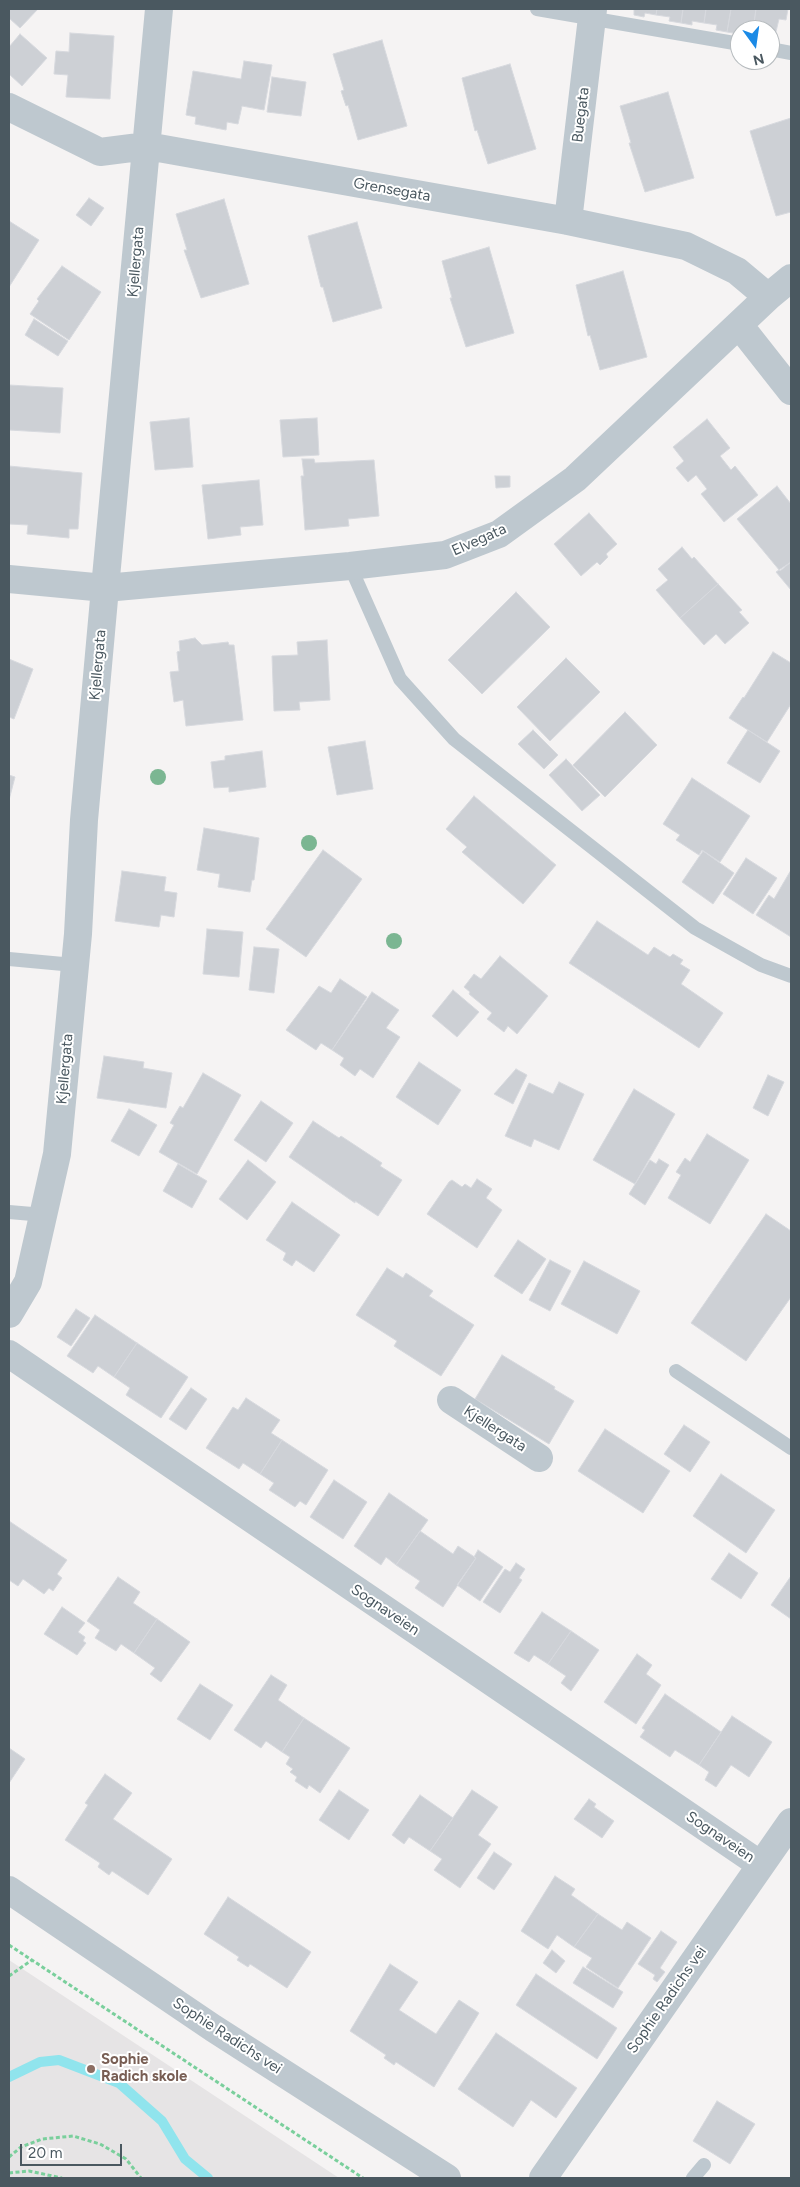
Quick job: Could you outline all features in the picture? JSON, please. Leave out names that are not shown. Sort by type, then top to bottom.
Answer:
[{"type":"street","name":"Kjellergata","points":[[9,1314],[28,1282],[57,1154],[104,588],[159,9]]},
{"type":"street","name":"Buegata","points":[[568,221],[593,14]]},
{"type":"street","name":"Grensegata","points":[[9,107],[100,152],[147,146],[568,221],[686,246],[737,271],[768,298]]},
{"type":"street","name":"Elvegata","points":[[9,579],[104,588],[350,566],[444,555],[500,534],[575,479],[791,278]]},
{"type":"street","points":[[739,325],[791,391]]},
{"type":"street","name":"Sognaveien","points":[[9,1354],[761,1865]]},
{"type":"street","name":"Kjellergata","points":[[451,1400],[539,1458]]},
{"type":"street","name":"Sophie Radichs vei","points":[[543,2178],[791,1822]]},
{"type":"street","name":"Sophie Radichs vei","points":[[9,1890],[213,2028],[447,2178]]},
{"type":"lane","points":[[537,9],[593,14],[730,42]]},
{"type":"lane","points":[[350,566],[375,628],[400,679],[454,739],[695,928],[761,965],[791,976]]},
{"type":"lane","points":[[9,959],[74,965]]},
{"type":"lane","points":[[9,1212],[44,1215]]},
{"type":"lane","points":[[676,1371],[791,1448]]},
{"type":"lane","points":[[694,2178],[704,2165]]},
{"type":"path","points":[[9,1945],[364,2178]]},
{"type":"path","points":[[9,1976],[32,1960]]},
{"type":"path","points":[[9,2157],[21,2147],[42,2139],[73,2136],[100,2144],[126,2159],[141,2178]]},
{"type":"path","points":[[9,2173],[28,2171],[62,2178]]},
{"type":"shaded area","name":"Sophie Radich skole","points":[[9,1960],[339,2178],[9,2178]]},
{"type":"building","points":[[9,9],[38,9],[20,28],[9,18]]},
{"type":"building","points":[[634,9],[657,9],[656,15],[645,13],[644,17],[634,15]]},
{"type":"building","points":[[657,9],[683,9],[681,23],[669,21],[670,17],[656,15]]},
{"type":"building","points":[[683,9],[706,9],[704,23],[692,21],[692,25],[681,23]]},
{"type":"building","points":[[706,9],[731,9],[727,32],[716,30],[717,25],[704,23]]},
{"type":"building","points":[[731,9],[756,9],[754,20],[730,20],[730,32],[727,32]]},
{"type":"building","points":[[756,9],[788,9],[786,20],[754,20]]},
{"type":"building","points":[[70,33],[114,36],[110,99],[66,97],[68,75],[54,74],[56,51],[69,52]]},
{"type":"building","points":[[20,34],[47,58],[22,86],[9,74],[9,47]]},
{"type":"building","points":[[382,40],[407,126],[358,140],[348,105],[346,106],[341,91],[344,90],[333,54]]},
{"type":"building","points":[[244,61],[272,65],[264,110],[242,106],[238,124],[227,122],[226,130],[195,124],[196,117],[186,115],[193,71],[241,79]]},
{"type":"building","points":[[510,64],[536,149],[488,164],[477,130],[475,131],[462,78]]},
{"type":"building","points":[[272,77],[306,82],[301,116],[267,112]]},
{"type":"building","points":[[668,92],[694,178],[645,192],[629,143],[631,143],[620,106]]},
{"type":"building","points":[[791,118],[791,212],[776,216],[750,131]]},
{"type":"building","points":[[89,198],[104,208],[91,226],[76,215]]},
{"type":"building","points":[[224,199],[249,284],[201,298],[184,250],[187,250],[176,214]]},
{"type":"building","points":[[9,221],[39,240],[9,287]]},
{"type":"building","points":[[357,222],[382,308],[333,322],[323,287],[321,287],[308,236]]},
{"type":"building","points":[[489,247],[514,333],[466,347],[450,298],[452,298],[442,261]]},
{"type":"building","points":[[62,266],[101,292],[69,340],[30,314],[39,301],[37,299]]},
{"type":"building","points":[[623,271],[647,357],[600,370],[590,335],[588,336],[576,285]]},
{"type":"building","points":[[34,319],[68,341],[58,356],[25,335]]},
{"type":"building","points":[[9,385],[63,388],[60,433],[9,430]]},
{"type":"building","points":[[189,418],[193,467],[155,470],[150,422]]},
{"type":"building","points":[[317,418],[319,455],[283,457],[280,420]]},
{"type":"building","points":[[707,419],[730,448],[720,456],[731,470],[735,466],[758,495],[724,522],[701,494],[707,489],[696,475],[688,482],[676,468],[684,461],[673,447]]},
{"type":"building","points":[[302,459],[314,459],[315,463],[374,460],[379,516],[348,519],[349,526],[305,530],[301,476],[304,476]]},
{"type":"building","points":[[9,466],[82,473],[78,529],[69,529],[69,538],[27,534],[28,525],[9,524]]},
{"type":"building","points":[[495,476],[510,476],[510,487],[496,488]]},
{"type":"building","points":[[259,480],[263,525],[240,527],[241,535],[208,539],[202,485]]},
{"type":"building","points":[[777,486],[791,504],[791,562],[780,571],[737,519]]},
{"type":"building","points":[[589,513],[617,544],[606,554],[608,557],[600,565],[597,562],[581,576],[554,544]]},
{"type":"building","points":[[682,547],[692,559],[694,557],[718,584],[680,618],[656,590],[668,580],[658,569]]},
{"type":"building","points":[[791,562],[791,590],[776,572]]},
{"type":"building","points":[[718,584],[742,610],[739,612],[749,623],[725,644],[716,634],[704,645],[680,618]]},
{"type":"building","points":[[516,592],[550,627],[482,694],[448,660]]},
{"type":"building","points":[[195,638],[202,645],[228,642],[229,645],[234,645],[243,720],[186,726],[183,700],[174,702],[170,672],[179,671],[177,652],[180,651],[179,641]]},
{"type":"building","points":[[327,640],[330,700],[299,702],[300,710],[274,711],[272,656],[298,655],[297,642]]},
{"type":"building","points":[[773,652],[791,663],[791,704],[767,742],[729,718]]},
{"type":"building","points":[[566,658],[600,692],[550,741],[517,707]]},
{"type":"building","points":[[9,659],[33,669],[14,719],[9,717]]},
{"type":"building","points":[[625,712],[657,745],[605,797],[573,765]]},
{"type":"building","points":[[533,730],[558,755],[544,769],[518,744]]},
{"type":"building","points":[[748,730],[780,751],[760,783],[727,763]]},
{"type":"building","points":[[365,741],[373,789],[337,795],[328,747]]},
{"type":"building","points":[[262,751],[266,787],[229,792],[229,787],[214,788],[211,762],[225,760],[225,756]]},
{"type":"building","points":[[566,759],[600,795],[582,811],[549,775]]},
{"type":"building","points":[[9,775],[15,777],[9,800]]},
{"type":"building","points":[[692,778],[750,816],[720,862],[702,850],[699,855],[676,840],[680,835],[663,824]]},
{"type":"building","points":[[474,796],[556,865],[523,904],[462,852],[467,847],[446,829]]},
{"type":"building","points":[[204,828],[259,838],[254,880],[252,880],[250,892],[218,887],[220,874],[197,870]]},
{"type":"building","points":[[323,850],[362,879],[306,957],[266,929]]},
{"type":"building","points":[[703,851],[734,873],[713,904],[682,882]]},
{"type":"building","points":[[746,858],[777,878],[753,914],[723,894]]},
{"type":"building","points":[[791,870],[791,937],[756,915],[769,895],[774,899]]},
{"type":"building","points":[[122,871],[166,877],[164,891],[177,893],[174,917],[161,915],[159,927],[115,921]]},
{"type":"building","points":[[597,921],[648,955],[654,947],[670,957],[673,954],[683,960],[680,964],[690,970],[681,984],[723,1013],[699,1048],[569,963]]},
{"type":"building","points":[[207,929],[243,932],[239,977],[203,974]]},
{"type":"building","points":[[254,947],[279,949],[274,993],[249,990]]},
{"type":"building","points":[[500,956],[548,996],[517,1034],[508,1026],[504,1032],[487,1019],[492,1013],[469,994],[470,992],[464,987],[474,974],[481,979]]},
{"type":"building","points":[[340,979],[367,997],[332,1050],[321,1043],[316,1050],[286,1030],[319,986],[331,993]]},
{"type":"building","points":[[453,990],[479,1012],[457,1037],[432,1016]]},
{"type":"building","points":[[372,992],[399,1010],[386,1028],[400,1037],[373,1078],[360,1069],[355,1076],[340,1065],[344,1058],[332,1050]]},
{"type":"building","points":[[104,1056],[144,1062],[143,1068],[172,1073],[166,1108],[97,1098]]},
{"type":"building","points":[[419,1062],[461,1090],[438,1125],[396,1097]]},
{"type":"building","points":[[516,1069],[527,1075],[513,1104],[494,1094]]},
{"type":"building","points":[[203,1073],[241,1095],[197,1174],[159,1152],[174,1125],[170,1123],[180,1106],[183,1108]]},
{"type":"building","points":[[768,1075],[784,1082],[768,1116],[753,1108]]},
{"type":"building","points":[[559,1082],[584,1094],[559,1150],[534,1139],[531,1147],[505,1136],[529,1083],[553,1094]]},
{"type":"building","points":[[634,1089],[675,1114],[635,1184],[593,1160]]},
{"type":"building","points":[[261,1101],[293,1123],[266,1162],[234,1140]]},
{"type":"building","points":[[129,1109],[157,1125],[139,1156],[111,1141]]},
{"type":"building","points":[[313,1121],[339,1138],[341,1136],[382,1163],[380,1166],[402,1180],[378,1216],[355,1201],[355,1203],[289,1157]]},
{"type":"building","points":[[707,1134],[749,1160],[710,1224],[668,1198],[681,1175],[676,1172],[685,1158],[690,1162]]},
{"type":"building","points":[[659,1159],[669,1165],[645,1205],[629,1194],[650,1160],[656,1164]]},
{"type":"building","points":[[248,1160],[276,1182],[247,1220],[219,1199]]},
{"type":"building","points":[[178,1164],[207,1181],[192,1208],[163,1191]]},
{"type":"building","points":[[477,1179],[492,1189],[486,1198],[502,1210],[477,1248],[427,1214],[449,1182],[452,1180],[462,1187],[465,1184],[471,1188]]},
{"type":"building","points":[[292,1202],[340,1235],[314,1272],[296,1260],[292,1266],[283,1260],[286,1253],[266,1240]]},
{"type":"building","points":[[766,1214],[791,1231],[791,1297],[746,1361],[691,1323]]},
{"type":"building","points":[[518,1240],[546,1259],[522,1294],[494,1276]]},
{"type":"building","points":[[550,1260],[571,1271],[550,1311],[529,1300]]},
{"type":"building","points":[[584,1261],[640,1291],[617,1334],[561,1304]]},
{"type":"building","points":[[387,1268],[403,1278],[406,1273],[433,1291],[429,1296],[474,1325],[441,1376],[394,1346],[397,1341],[356,1315]]},
{"type":"building","points":[[76,1309],[90,1318],[71,1346],[57,1337]]},
{"type":"building","points":[[95,1315],[137,1343],[114,1377],[98,1366],[93,1373],[67,1356]]},
{"type":"building","points":[[137,1343],[188,1377],[161,1418],[126,1395],[130,1388],[114,1377]]},
{"type":"building","points":[[502,1355],[555,1387],[554,1389],[574,1401],[549,1444],[475,1399]]},
{"type":"building","points":[[191,1388],[207,1399],[186,1430],[169,1419]]},
{"type":"building","points":[[246,1398],[280,1420],[271,1433],[282,1440],[260,1474],[243,1463],[239,1469],[206,1448],[233,1407],[238,1410]]},
{"type":"building","points":[[684,1425],[710,1442],[690,1472],[664,1454]]},
{"type":"building","points":[[605,1429],[670,1471],[643,1513],[578,1471]]},
{"type":"building","points":[[282,1440],[328,1470],[306,1505],[300,1501],[295,1507],[269,1490],[274,1483],[260,1474]]},
{"type":"building","points":[[721,1474],[775,1510],[746,1553],[693,1516]]},
{"type":"building","points":[[334,1480],[367,1502],[343,1539],[310,1517]]},
{"type":"building","points":[[389,1493],[428,1520],[396,1565],[386,1557],[381,1565],[354,1546]]},
{"type":"building","points":[[9,1521],[67,1560],[57,1574],[62,1578],[53,1591],[49,1588],[44,1594],[23,1579],[18,1586],[9,1580]]},
{"type":"building","points":[[420,1531],[453,1554],[458,1546],[476,1558],[443,1607],[415,1588],[420,1581],[396,1565]]},
{"type":"building","points":[[478,1550],[503,1567],[480,1601],[457,1585],[476,1558],[474,1557]]},
{"type":"building","points":[[729,1553],[758,1573],[741,1599],[711,1579]]},
{"type":"building","points":[[516,1563],[525,1569],[519,1578],[522,1580],[500,1613],[483,1602],[505,1569],[510,1572]]},
{"type":"building","points":[[791,1576],[791,1619],[771,1605]]},
{"type":"building","points":[[118,1577],[140,1592],[133,1603],[157,1619],[134,1653],[121,1644],[116,1651],[95,1638],[100,1630],[87,1621]]},
{"type":"building","points":[[62,1607],[85,1623],[78,1632],[85,1637],[83,1641],[86,1643],[77,1655],[44,1634]]},
{"type":"building","points":[[542,1612],[571,1631],[548,1664],[534,1655],[529,1662],[514,1653]]},
{"type":"building","points":[[157,1619],[190,1642],[161,1682],[150,1674],[155,1668],[134,1653]]},
{"type":"building","points":[[571,1631],[599,1650],[571,1691],[561,1683],[566,1676],[548,1664]]},
{"type":"building","points":[[637,1654],[652,1665],[646,1674],[661,1685],[636,1724],[604,1702]]},
{"type":"building","points":[[271,1675],[287,1685],[278,1700],[304,1718],[282,1752],[266,1741],[261,1748],[234,1730]]},
{"type":"building","points":[[200,1684],[233,1705],[210,1740],[177,1719]]},
{"type":"building","points":[[665,1694],[721,1732],[699,1765],[675,1750],[670,1757],[640,1737],[645,1730],[642,1728]]},
{"type":"building","points":[[732,1716],[772,1742],[749,1777],[731,1765],[716,1787],[705,1780],[709,1772],[699,1765]]},
{"type":"building","points":[[304,1718],[350,1748],[320,1793],[309,1785],[307,1789],[295,1781],[297,1777],[290,1772],[293,1769],[286,1764],[290,1757],[282,1752]]},
{"type":"building","points":[[9,1748],[25,1759],[9,1783]]},
{"type":"building","points":[[105,1774],[132,1793],[113,1819],[172,1859],[148,1895],[112,1871],[109,1875],[98,1867],[100,1863],[65,1840],[88,1805],[85,1803]]},
{"type":"building","points":[[339,1790],[369,1810],[349,1840],[319,1820]]},
{"type":"building","points":[[472,1790],[498,1807],[478,1835],[491,1844],[460,1888],[434,1870],[442,1859],[430,1851]]},
{"type":"building","points":[[420,1795],[453,1818],[430,1851],[409,1837],[404,1844],[392,1835]]},
{"type":"building","points":[[589,1799],[596,1804],[594,1807],[614,1821],[602,1838],[574,1819]]},
{"type":"building","points":[[494,1852],[512,1864],[494,1890],[477,1878]]},
{"type":"building","points":[[555,1876],[575,1889],[571,1895],[598,1914],[574,1947],[557,1935],[548,1949],[521,1931]]},
{"type":"building","points":[[228,1897],[311,1952],[287,1988],[250,1964],[248,1967],[237,1960],[239,1957],[204,1934]]},
{"type":"building","points":[[598,1914],[622,1930],[627,1922],[651,1938],[618,1988],[586,1967],[592,1958],[574,1947]]},
{"type":"building","points":[[661,1931],[677,1942],[660,1968],[665,1972],[657,1982],[653,1979],[655,1975],[638,1964]]},
{"type":"building","points":[[552,1950],[565,1961],[556,1973],[543,1963]]},
{"type":"building","points":[[390,1964],[418,1982],[399,2010],[436,2034],[459,2000],[479,2013],[434,2087],[396,2062],[394,2065],[384,2058],[386,2055],[350,2031]]},
{"type":"building","points":[[583,1967],[623,1992],[613,2008],[573,1983]]},
{"type":"building","points":[[536,1974],[617,2028],[597,2059],[516,2005]]},
{"type":"building","points":[[496,2033],[577,2088],[556,2118],[531,2100],[513,2127],[458,2089]]},
{"type":"building","points":[[717,2101],[755,2124],[730,2164],[693,2141]]},
{"type":"waterway","points":[[9,2077],[40,2062],[59,2060],[119,2083],[162,2121],[185,2159],[208,2178]]},
{"type":"place","name":"Sophie Radich skole","points":[[91,2069]]}]
